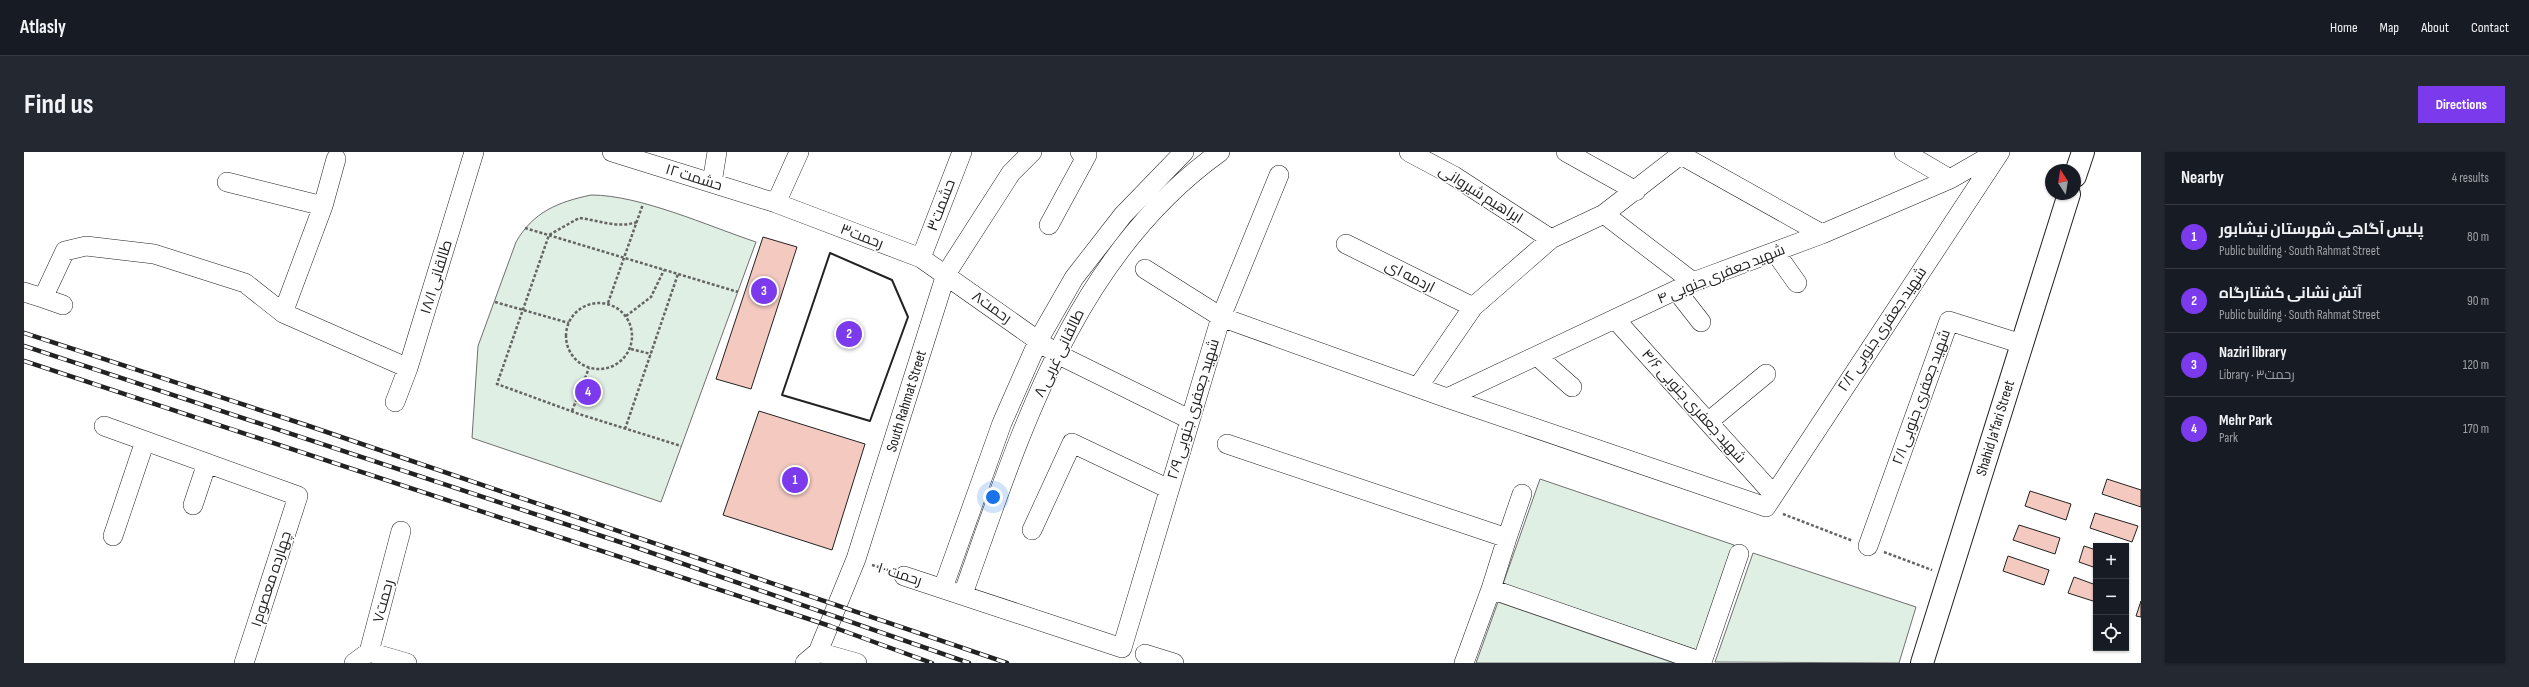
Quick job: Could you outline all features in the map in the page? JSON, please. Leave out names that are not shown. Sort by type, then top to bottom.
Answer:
[{"type":"main road","points":[[2078,164],[2082,152]]},
{"type":"main road","name":"Shahid Ja'fari Street","points":[[1922,663],[2067,200]]},
{"type":"street","name":"طالقانی ۱۸/۱","points":[[395,402],[408,368],[474,152]]},
{"type":"street","name":"حشمت ۱۲","points":[[612,152],[647,157],[712,183],[776,203]]},
{"type":"street","points":[[712,183],[718,152]]},
{"type":"street","points":[[776,203],[799,152]]},
{"type":"street","name":"حشمت۳","points":[[920,258],[962,152]]},
{"type":"street","name":"South Rahmat Street","points":[[812,657],[856,559],[946,274],[1011,173],[1032,152]]},
{"type":"street","name":"طالقانی غربی ۸","points":[[963,594],[1022,431],[1056,354],[1091,290],[1139,228],[1193,172],[1220,152]]},
{"type":"street","name":"ابراهیم شیروانی","points":[[1408,152],[1454,176],[1551,239]]},
{"type":"street","points":[[1566,152],[1636,191]]},
{"type":"street","points":[[1904,152],[1950,179]]},
{"type":"street","name":"شهید جعفری جنوبی ۴","points":[[1447,398],[1684,286],[1822,234],[1950,179],[1998,152]]},
{"type":"street","name":"شهید جعفری جنوبی ۲/۲","points":[[1769,500],[1998,152]]},
{"type":"street","name":"طالقانی غربی ۸","points":[[943,588],[1002,424],[1039,339],[1074,278],[1123,215],[1180,153]]},
{"type":"street","points":[[1049,225],[1083,154]]},
{"type":"street","points":[[1418,387],[1473,307],[1551,239],[1604,214],[1636,191],[1676,155],[1822,234]]},
{"type":"street","points":[[283,314],[323,206],[336,159]]},
{"type":"street","name":"شهید جعفری جنوبی ۲/۹","points":[[1122,648],[1189,419],[1221,317],[1279,175]]},
{"type":"street","points":[[227,182],[323,206]]},
{"type":"street","points":[[1148,188],[1165,201]]},
{"type":"street","name":"رحمت۳","points":[[776,203],[920,258],[946,274]]},
{"type":"street","points":[[1604,214],[1684,286],[1701,322]]},
{"type":"street","name":"اردمه ای","points":[[1346,244],[1473,307]]},
{"type":"street","points":[[42,298],[65,251],[86,246],[154,254],[245,283],[283,314],[408,368]]},
{"type":"street","points":[[1775,252],[1797,283]]},
{"type":"street","points":[[1145,269],[1221,317],[1447,398],[1769,500]]},
{"type":"street","name":"رحمت۸","points":[[946,274],[1039,339],[1056,354],[1189,419]]},
{"type":"street","points":[[24,292],[63,305]]},
{"type":"street","name":"شهید جعفری جنوبی ۴/۶","points":[[1615,319],[1708,422],[1769,500]]},
{"type":"street","name":"شهید جعفری جنوبی ۲/۱","points":[[1868,546],[1949,320],[2022,344]]},
{"type":"street","points":[[1537,356],[1572,387]]},
{"type":"street","points":[[1708,422],[1766,374]]},
{"type":"street","points":[[104,426],[208,463],[193,505]]},
{"type":"street","points":[[113,536],[145,440]]},
{"type":"street","points":[[1032,530],[1072,443],[1169,489]]},
{"type":"street","points":[[1227,444],[1507,538]]},
{"type":"street","name":"چهارده معصوم۱","points":[[208,463],[298,496],[244,663]]},
{"type":"street","points":[[1464,663],[1491,589],[1522,494]]},
{"type":"street","name":"رحمت۷","points":[[361,658],[401,531]]},
{"type":"street","points":[[1491,589],[1703,663],[1739,554]]},
{"type":"street","name":"رحمت ۱۰","points":[[904,576],[963,594],[1122,648]]},
{"type":"street","points":[[1145,654],[1174,663]]},
{"type":"street","points":[[812,657],[857,663]]},
{"type":"street","points":[[361,658],[407,663]]},
{"type":"path","points":[[608,304],[643,204]]},
{"type":"path","points":[[637,222],[626,226],[611,225],[579,218],[549,235],[497,384],[625,429],[681,446]]},
{"type":"path","points":[[524,228],[738,292]]},
{"type":"path","points":[[626,316],[651,297],[664,270]]},
{"type":"path","points":[[625,429],[678,274]]},
{"type":"path","points":[[495,302],[568,323]]},
{"type":"path","points":[[597,302],[618,308],[626,316],[632,326],[633,337],[631,348],[625,358],[616,365],[605,369],[589,368],[574,359],[568,350],[566,339],[568,323],[577,310],[597,302]]},
{"type":"path","points":[[631,348],[651,354]]},
{"type":"path","points":[[572,411],[589,368]]},
{"type":"path","name":"رحمت ۱۰","points":[[856,559],[904,576]]},
{"type":"green space","points":[[591,195],[610,196],[631,200],[674,212],[756,242],[661,502],[472,438],[478,346],[516,242],[530,223],[538,216],[557,205]]},
{"type":"green space","points":[[1540,479],[1734,545],[1697,650],[1503,584]]},
{"type":"green space","points":[[1753,553],[1916,607],[1899,663],[1715,662]]},
{"type":"green space","points":[[1498,602],[1674,663],[1476,663]]},
{"type":"building","points":[[763,237],[797,247],[751,389],[716,379]]},
{"type":"building","points":[[759,411],[865,444],[832,550],[723,515]]},
{"type":"building","points":[[2107,479],[2141,490],[2141,507],[2102,494]]},
{"type":"building","points":[[2030,491],[2071,504],[2066,520],[2025,506]]},
{"type":"building","points":[[2095,513],[2138,526],[2132,542],[2090,528]]},
{"type":"building","points":[[2019,525],[2060,538],[2055,554],[2013,540]]},
{"type":"building","points":[[2084,546],[2093,549],[2093,567],[2079,562]]},
{"type":"building","points":[[2008,556],[2049,570],[2044,585],[2003,571]]},
{"type":"building","points":[[2074,577],[2093,584],[2093,601],[2068,593]]},
{"type":"building","points":[[2141,601],[2141,617],[2136,616]]},
{"type":"railway","points":[[24,333],[306,425],[1007,663]]},
{"type":"railway","points":[[24,346],[629,545],[969,663]]},
{"type":"railway","points":[[24,361],[830,626],[932,663]]},
{"type":"wall","points":[[830,253],[892,280],[908,317],[870,421],[782,395],[830,253]]},
{"type":"place","name":"Naziri library","points":[[764,291]]},
{"type":"place","name":"آتش نشانی کشتارگاه","points":[[849,334]]},
{"type":"place","name":"Mehr Park","points":[[588,392]]},
{"type":"place","name":"پلیس آگاهی شهرستان نیشابور","points":[[795,480]]}]
